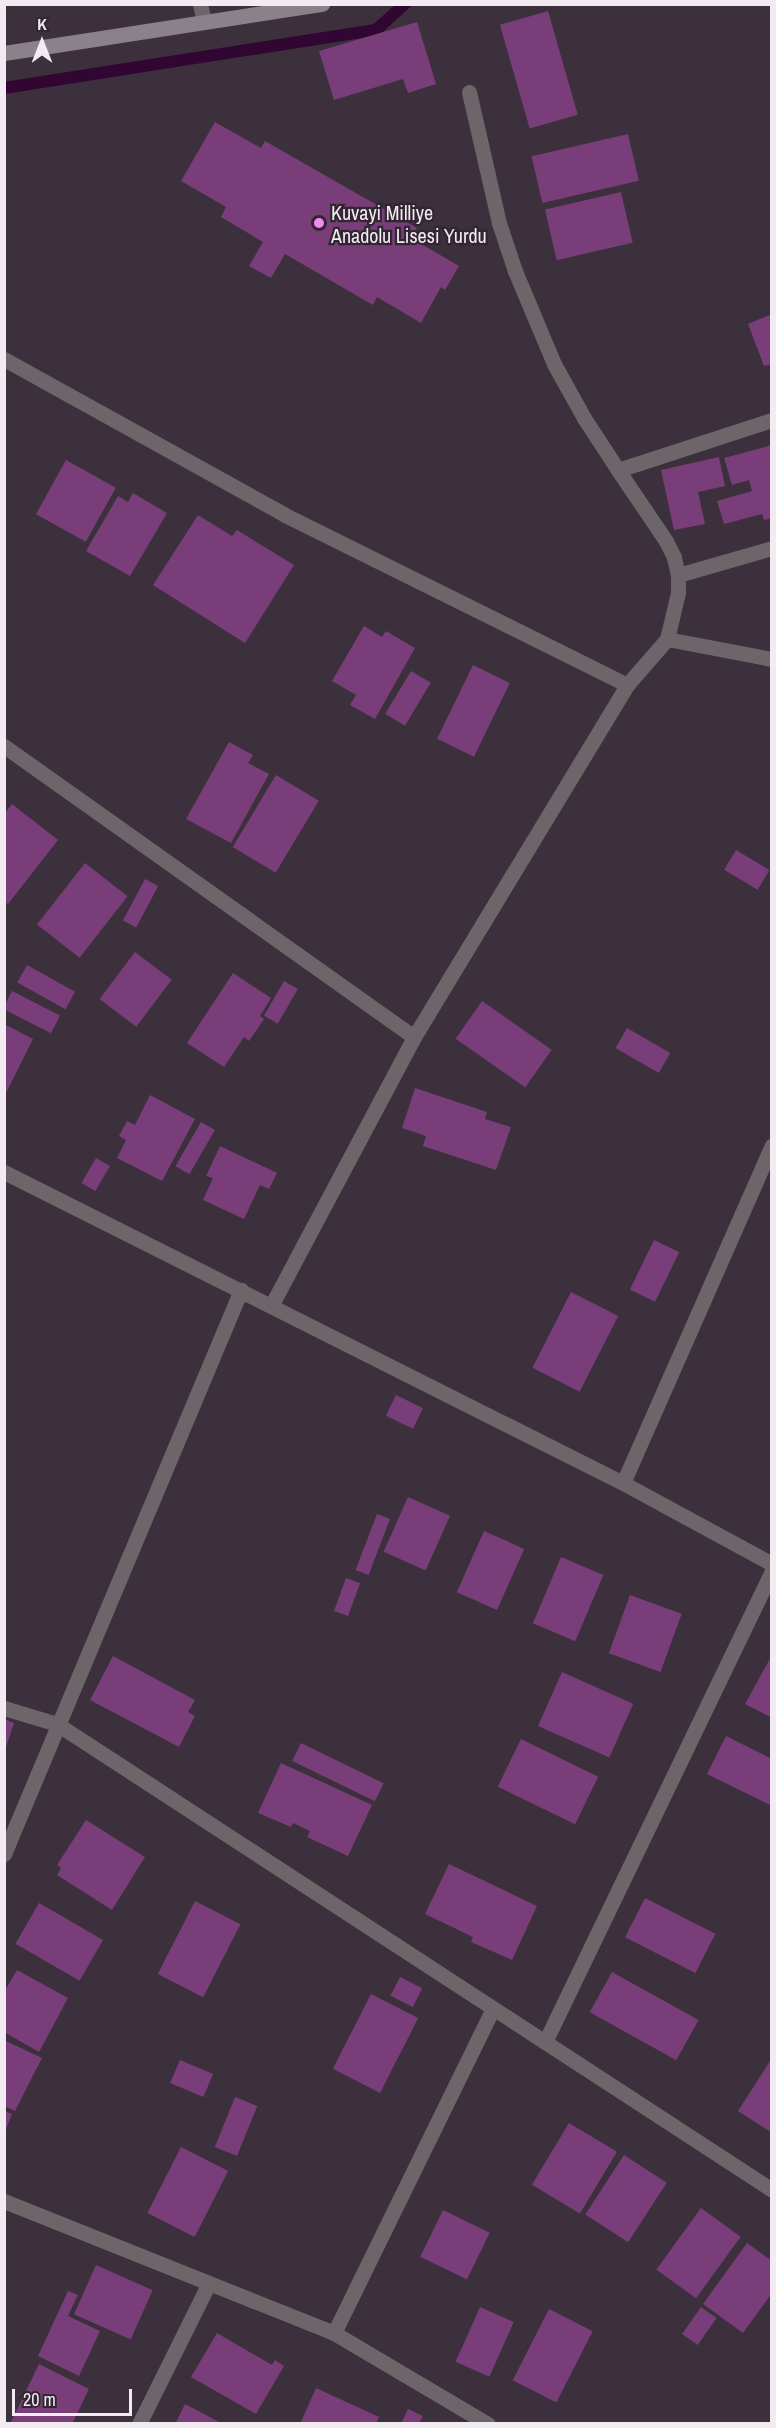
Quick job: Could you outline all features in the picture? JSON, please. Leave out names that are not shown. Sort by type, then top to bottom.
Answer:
[{"type":"street","points":[[200,4],[204,22]]},
{"type":"street","points":[[4,53],[322,4]]},
{"type":"street","points":[[271,1305],[414,1037],[627,685],[667,639],[678,593],[678,575],[674,557],[666,541],[584,418],[554,364],[522,290],[499,223],[469,92]]},
{"type":"street","points":[[4,359],[285,515],[627,685]]},
{"type":"street","points":[[618,470],[771,420]]},
{"type":"street","points":[[678,575],[771,548]]},
{"type":"street","points":[[667,639],[771,659]]},
{"type":"street","points":[[4,746],[414,1037]]},
{"type":"street","points":[[622,1483],[771,1145]]},
{"type":"street","points":[[4,1172],[622,1483],[771,1564]]},
{"type":"street","points":[[4,1854],[241,1290]]},
{"type":"street","points":[[545,2042],[771,1571]]},
{"type":"street","points":[[4,1708],[57,1724],[771,2190]]},
{"type":"street","points":[[334,2333],[494,2009]]},
{"type":"street","points":[[4,2201],[334,2333],[488,2424]]},
{"type":"street","points":[[139,2424],[209,2283]]},
{"type":"building","points":[[548,11],[578,115],[530,129],[500,25]]},
{"type":"building","points":[[417,22],[436,84],[408,93],[403,79],[334,100],[319,51]]},
{"type":"building","name":"Kuvayi Milliye Anadolu Lisesi Yurdu","points":[[215,122],[261,148],[265,141],[417,228],[411,238],[459,266],[445,290],[441,287],[421,323],[377,297],[373,305],[285,254],[271,278],[249,266],[263,242],[221,217],[226,207],[181,181]]},
{"type":"building","points":[[628,134],[639,181],[542,203],[532,156]]},
{"type":"building","points":[[621,192],[633,243],[557,260],[545,210]]},
{"type":"building","points":[[772,314],[772,364],[764,366],[748,324]]},
{"type":"building","points":[[772,445],[772,518],[764,520],[762,514],[724,524],[717,501],[752,491],[749,480],[732,485],[724,458]]},
{"type":"building","points":[[719,457],[725,486],[698,492],[705,524],[674,530],[661,470]]},
{"type":"building","points":[[66,460],[116,488],[86,542],[36,514]]},
{"type":"building","points":[[133,493],[167,513],[130,576],[86,551],[118,496],[128,502]]},
{"type":"building","points":[[198,515],[232,536],[237,530],[294,565],[245,643],[153,585]]},
{"type":"building","points":[[364,626],[382,637],[386,631],[415,648],[375,719],[350,705],[356,695],[332,681]]},
{"type":"building","points":[[473,665],[510,683],[474,757],[437,739]]},
{"type":"building","points":[[411,671],[431,683],[405,726],[385,714]]},
{"type":"building","points":[[229,742],[253,755],[248,763],[269,774],[231,843],[186,819]]},
{"type":"building","points":[[276,775],[319,801],[276,873],[233,847]]},
{"type":"building","points":[[12,804],[58,840],[8,904],[4,902],[4,814]]},
{"type":"building","points":[[736,850],[769,870],[758,890],[724,870]]},
{"type":"building","points":[[85,863],[128,896],[80,958],[37,924]]},
{"type":"building","points":[[145,879],[158,886],[136,928],[123,920]]},
{"type":"building","points":[[135,952],[172,980],[136,1027],[99,999]]},
{"type":"building","points":[[27,965],[75,992],[65,1009],[17,982]]},
{"type":"building","points":[[233,973],[271,998],[260,1016],[264,1019],[249,1041],[244,1037],[224,1067],[187,1043]]},
{"type":"building","points":[[284,981],[298,989],[278,1024],[264,1016]]},
{"type":"building","points":[[12,991],[60,1016],[51,1033],[4,1009]]},
{"type":"building","points":[[482,1001],[552,1050],[525,1087],[456,1039]]},
{"type":"building","points":[[4,1024],[33,1039],[4,1097]]},
{"type":"building","points":[[627,1028],[670,1053],[659,1073],[616,1048]]},
{"type":"building","points":[[415,1088],[487,1112],[485,1119],[511,1127],[496,1170],[423,1146],[426,1136],[402,1128]]},
{"type":"building","points":[[150,1095],[195,1119],[162,1181],[117,1158],[126,1140],[119,1136],[127,1121],[135,1125]]},
{"type":"building","points":[[201,1122],[215,1130],[189,1174],[175,1166]]},
{"type":"building","points":[[220,1146],[277,1173],[269,1189],[260,1185],[244,1219],[203,1200],[213,1178],[206,1176]]},
{"type":"building","points":[[96,1158],[110,1166],[95,1191],[82,1183]]},
{"type":"building","points":[[654,1240],[679,1252],[655,1302],[630,1289]]},
{"type":"building","points":[[571,1292],[618,1316],[580,1392],[532,1368]]},
{"type":"building","points":[[396,1395],[423,1408],[413,1429],[386,1416]]},
{"type":"building","points":[[408,1497],[450,1516],[426,1571],[384,1552]]},
{"type":"building","points":[[377,1514],[390,1519],[369,1575],[355,1570]]},
{"type":"building","points":[[484,1531],[524,1549],[497,1610],[457,1592]]},
{"type":"building","points":[[561,1557],[603,1575],[575,1641],[533,1623]]},
{"type":"building","points":[[346,1578],[360,1583],[348,1616],[334,1611]]},
{"type":"building","points":[[630,1595],[682,1614],[660,1672],[609,1653]]},
{"type":"building","points":[[772,1655],[772,1718],[745,1704]]},
{"type":"building","points":[[113,1656],[195,1700],[188,1712],[195,1716],[179,1747],[90,1700]]},
{"type":"building","points":[[562,1672],[633,1704],[609,1758],[538,1726]]},
{"type":"building","points":[[4,1719],[14,1723],[5,1750],[4,1750]]},
{"type":"building","points":[[726,1736],[772,1759],[772,1806],[707,1774]]},
{"type":"building","points":[[521,1739],[598,1777],[575,1824],[498,1787]]},
{"type":"building","points":[[301,1743],[384,1783],[375,1801],[292,1761]]},
{"type":"building","points":[[281,1763],[372,1805],[348,1856],[307,1837],[310,1831],[293,1823],[291,1827],[258,1813]]},
{"type":"building","points":[[86,1820],[145,1857],[112,1910],[57,1875],[61,1868],[57,1865]]},
{"type":"building","points":[[449,1864],[537,1906],[512,1960],[471,1942],[473,1937],[425,1914]]},
{"type":"building","points":[[645,1898],[715,1934],[695,1973],[625,1937]]},
{"type":"building","points":[[195,1901],[240,1924],[203,1997],[158,1974]]},
{"type":"building","points":[[39,1903],[103,1940],[80,1981],[16,1944]]},
{"type":"building","points":[[17,1970],[68,1998],[39,2052],[4,2032],[4,1992]]},
{"type":"building","points":[[612,1972],[699,2020],[676,2060],[590,2012]]},
{"type":"building","points":[[400,1977],[422,1988],[413,2007],[390,1996]]},
{"type":"building","points":[[371,1994],[418,2018],[380,2093],[333,2069]]},
{"type":"building","points":[[4,2040],[42,2058],[15,2111],[4,2106]]},
{"type":"building","points":[[772,2058],[772,2133],[738,2111]]},
{"type":"building","points":[[180,2060],[213,2074],[203,2097],[170,2083]]},
{"type":"building","points":[[235,2097],[257,2106],[237,2156],[215,2147]]},
{"type":"building","points":[[4,2111],[12,2114],[5,2132],[4,2132]]},
{"type":"building","points":[[569,2123],[617,2152],[580,2214],[532,2185]]},
{"type":"building","points":[[181,2147],[228,2171],[195,2237],[147,2213]]},
{"type":"building","points":[[624,2155],[667,2183],[628,2242],[585,2215]]},
{"type":"building","points":[[701,2208],[741,2237],[696,2298],[656,2269]]},
{"type":"building","points":[[443,2210],[490,2233],[467,2280],[420,2257]]},
{"type":"building","points":[[747,2243],[772,2261],[772,2293],[743,2333],[703,2304]]},
{"type":"building","points":[[96,2265],[153,2290],[131,2340],[74,2314]]},
{"type":"building","points":[[68,2291],[78,2295],[68,2316],[100,2331],[79,2376],[38,2356]]},
{"type":"building","points":[[480,2307],[514,2322],[489,2377],[456,2362]]},
{"type":"building","points":[[701,2307],[717,2318],[698,2345],[682,2334]]},
{"type":"building","points":[[549,2309],[593,2331],[556,2403],[513,2380]]},
{"type":"building","points":[[217,2333],[272,2365],[275,2360],[284,2366],[256,2414],[191,2377]]},
{"type":"building","points":[[39,2364],[89,2389],[72,2424],[10,2424]]},
{"type":"building","points":[[316,2388],[379,2417],[376,2424],[300,2424]]},
{"type":"building","points":[[185,2404],[223,2424],[175,2424]]},
{"type":"building","points":[[408,2409],[423,2416],[419,2424],[401,2424]]},
{"type":"waterway","points":[[4,88],[376,30],[405,4]]},
{"type":"place","name":"Kuvayi Milliye Anadolu Lisesi Yurdu","points":[[319,223]]}]
